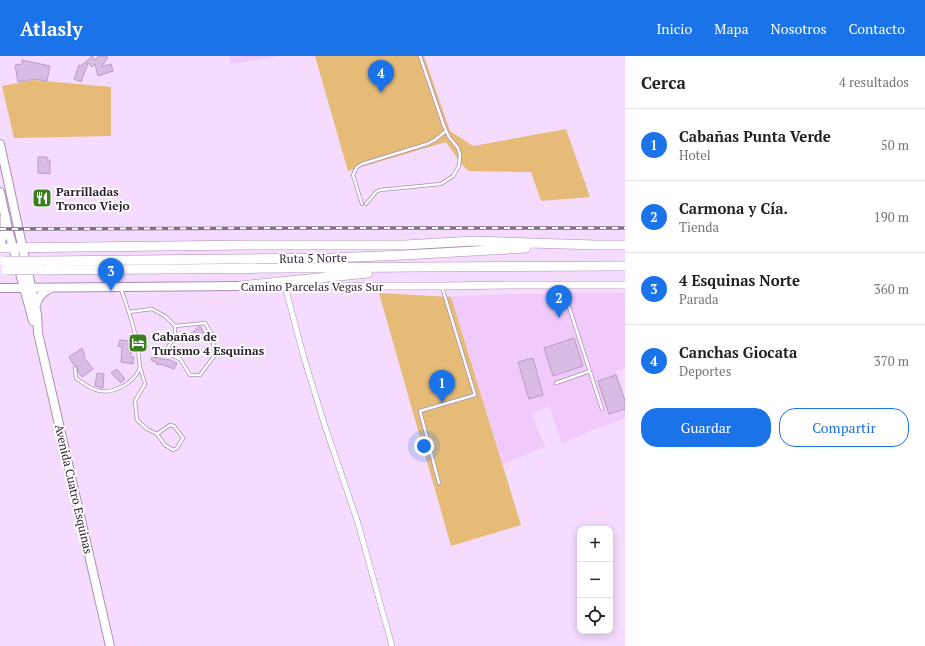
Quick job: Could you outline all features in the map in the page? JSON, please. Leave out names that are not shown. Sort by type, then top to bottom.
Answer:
[{"type":"highway","points":[[0,242],[5,232],[3,212]]},
{"type":"highway","points":[[0,248],[405,245],[473,241],[595,245]]},
{"type":"highway","name":"Ruta 5 Norte","points":[[2,261],[331,258],[595,245],[625,245]]},
{"type":"highway","name":"Ruta 5 Norte","points":[[3,270],[625,266]]},
{"type":"highway","points":[[240,286],[424,267]]},
{"type":"main road","name":"Avenida Cuatro Esquinas","points":[[0,144],[18,228],[17,247]]},
{"type":"main road","name":"Avenida Cuatro Esquinas","points":[[0,192],[3,212],[17,247],[35,308],[38,333]]},
{"type":"main road","points":[[3,212],[11,211],[18,228]]},
{"type":"main road","name":"Camino Parcelas Vegas Sur","points":[[0,288],[240,286]]},
{"type":"main road","points":[[10,288],[20,292],[27,300]]},
{"type":"main road","name":"Avenida Cuatro Esquinas","points":[[28,288],[27,300],[38,333],[110,646]]},
{"type":"main road","points":[[35,308],[40,294],[51,288]]},
{"type":"street","name":"Camino Parcelas Vegas Sur","points":[[240,286],[625,285]]},
{"type":"street","points":[[285,286],[306,365],[358,523],[392,646]]},
{"type":"lane","points":[[366,204],[376,192],[380,190],[441,184],[453,176],[459,166],[460,155],[458,148],[446,131],[420,56]]},
{"type":"lane","points":[[362,204],[354,175],[357,167],[362,164],[427,144],[436,140],[446,131]]},
{"type":"lane","points":[[561,285],[602,409]]},
{"type":"lane","points":[[439,483],[420,411],[475,395],[442,286]]},
{"type":"lane","points":[[120,287],[138,344],[140,367],[145,384],[136,401],[137,420],[147,429],[157,434],[165,445],[173,450],[177,448],[183,438],[174,426],[170,425],[157,434]]},
{"type":"lane","points":[[129,312],[152,308],[165,316],[175,326],[175,337],[168,347],[171,355],[180,359],[190,375],[200,375],[215,355],[212,334],[205,323],[175,326]]},
{"type":"lane","points":[[74,368],[76,378],[88,387],[100,391],[111,392],[132,380],[140,367]]},
{"type":"lane","points":[[556,383],[590,371]]},
{"type":"shaded area","points":[[229,56],[280,56],[231,64]]},
{"type":"shaded area","points":[[315,56],[424,56],[450,131],[473,146],[566,129],[590,197],[541,201],[531,172],[469,171],[462,165],[446,142],[348,171]]},
{"type":"shaded area","points":[[33,80],[111,87],[111,136],[14,138],[2,86]]},
{"type":"shaded area","points":[[379,293],[451,297],[521,525],[451,546]]},
{"type":"shaded area","points":[[625,293],[625,368],[616,371],[625,398],[625,418],[594,429],[562,443],[549,406],[532,414],[545,447],[503,464],[451,297],[515,294]]},
{"type":"building","points":[[92,56],[95,60],[99,56],[106,56],[108,58],[101,67],[111,64],[113,71],[98,76],[95,64],[92,67],[88,63],[81,82],[74,79],[79,65],[81,66]]},
{"type":"building","points":[[22,60],[50,66],[47,81],[35,79],[18,82],[15,65],[22,64]]},
{"type":"building","points":[[38,157],[47,157],[47,160],[50,160],[50,174],[38,173]]},
{"type":"building","points":[[200,326],[206,336],[201,339],[197,333],[189,343],[184,339],[188,334],[189,335]]},
{"type":"building","points":[[574,338],[583,366],[553,376],[544,348]]},
{"type":"building","points":[[120,340],[131,341],[131,357],[134,357],[133,364],[121,362],[122,347],[118,346]]},
{"type":"building","points":[[82,348],[84,357],[93,369],[82,377],[78,372],[77,367],[69,357]]},
{"type":"building","points":[[152,357],[170,360],[177,363],[174,369],[161,364],[156,364],[156,362],[151,360]]},
{"type":"building","points":[[533,358],[543,395],[529,399],[518,362]]},
{"type":"building","points":[[117,369],[125,379],[121,383],[111,373]]},
{"type":"building","points":[[97,373],[104,374],[103,388],[95,386]]},
{"type":"building","points":[[616,375],[625,401],[625,409],[609,414],[598,381]]},
{"type":"railway","points":[[0,229],[625,228]]},
{"type":"place","name":"Canchas Giocata","points":[[381,93]]},
{"type":"place","name":"Parrilladas Tronco Viejo","points":[[42,198]]},
{"type":"place","name":"4 Esquinas Norte","points":[[111,291]]},
{"type":"place","name":"Carmona y Cía.","points":[[559,318]]},
{"type":"place","name":"Cabañas de Turismo 4 Esquinas","points":[[138,343]]},
{"type":"place","name":"Cabañas Punta Verde","points":[[442,403]]}]
